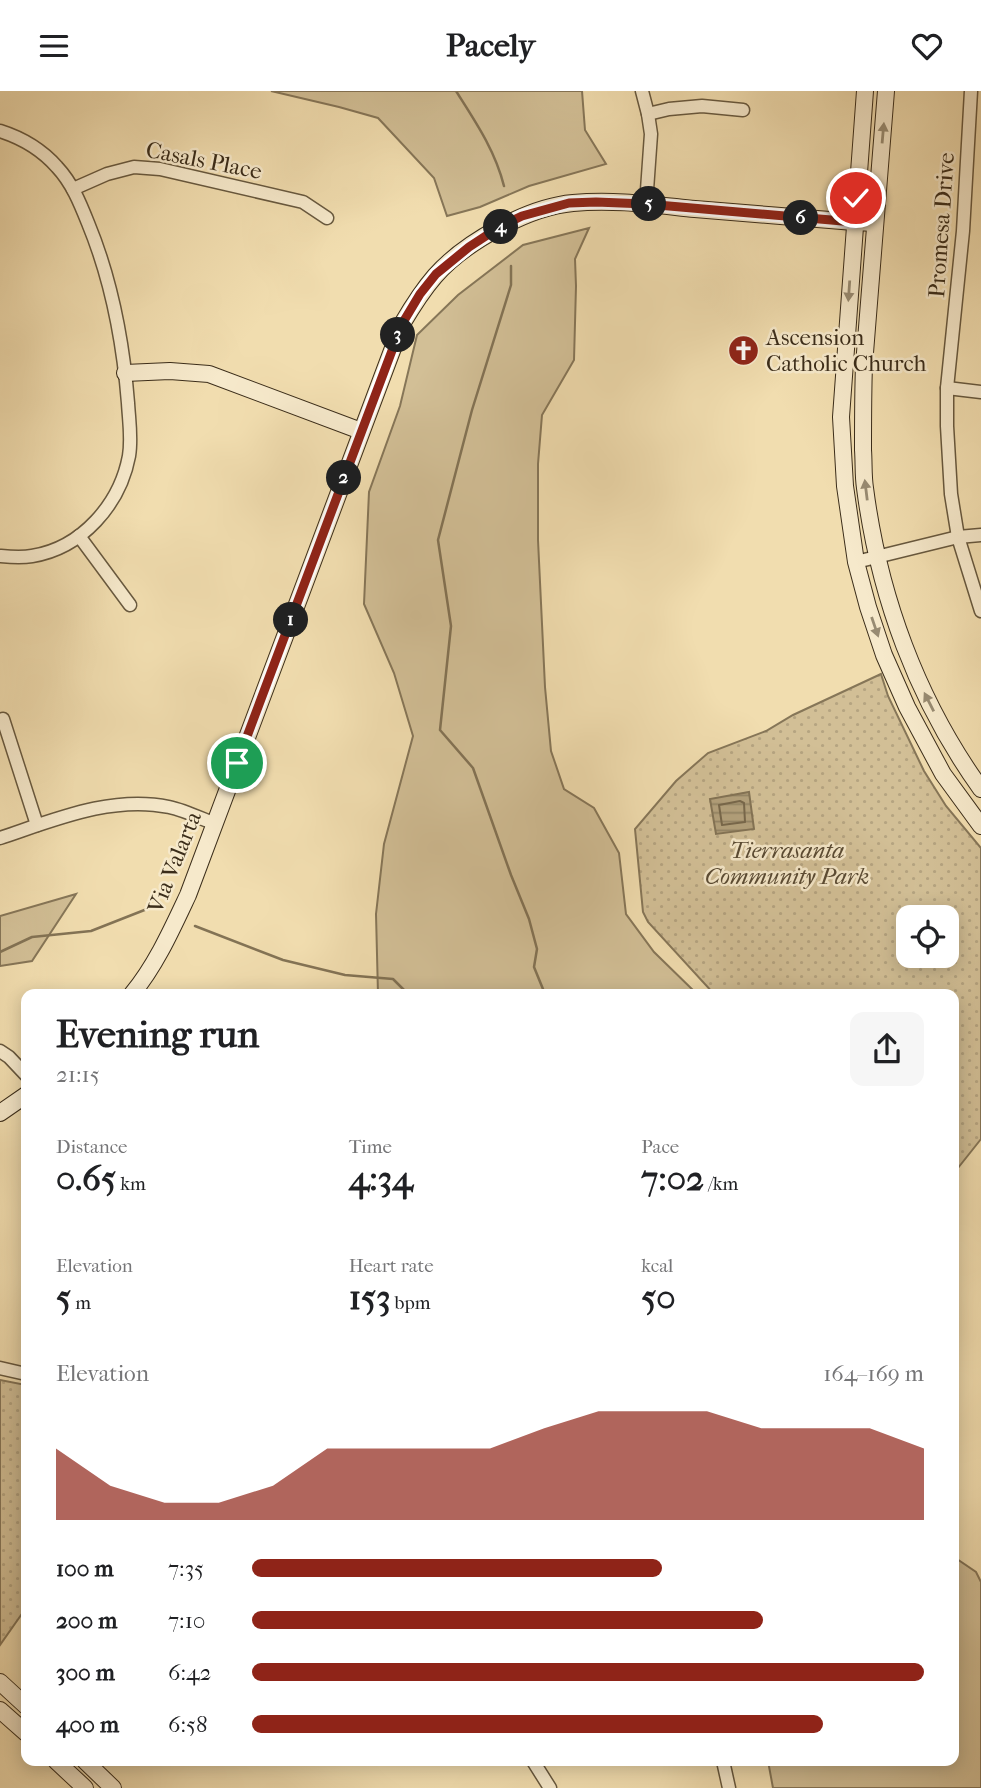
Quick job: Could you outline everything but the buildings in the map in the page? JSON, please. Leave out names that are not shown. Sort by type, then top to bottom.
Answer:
[{"type":"main road","points":[[865,91],[841,417],[845,486],[856,562],[884,655],[907,706],[943,773],[981,826]]},
{"type":"main road","points":[[886,91],[864,365],[862,406],[865,486],[877,557],[904,647],[926,697],[961,762],[981,789]]},
{"type":"main road","name":"Via Valarta","points":[[136,989],[168,937],[189,891],[402,324],[436,274],[466,249],[501,226],[522,216],[569,203],[646,204],[875,223]]},
{"type":"main road","points":[[125,373],[170,371],[209,374],[361,431]]},
{"type":"main road","points":[[928,746],[933,744],[948,750],[961,762]]},
{"type":"main road","points":[[0,1113],[21,1098]]},
{"type":"main road","points":[[0,1682],[21,1701]]},
{"type":"main road","points":[[0,1710],[21,1729]]},
{"type":"main road","points":[[61,1766],[81,1784],[88,1781],[108,1783]]},
{"type":"main road","points":[[90,1766],[108,1783]]},
{"type":"street","points":[[642,91],[651,134],[646,204]]},
{"type":"street","name":"Promesa Drive","points":[[971,91],[963,231],[947,388],[947,426],[951,494],[958,537],[981,611]]},
{"type":"street","points":[[648,114],[702,106],[743,110]]},
{"type":"street","points":[[0,131],[38,149],[57,167],[80,203],[102,256],[120,332],[131,443],[125,471],[114,496],[89,528],[59,548],[39,555],[20,558],[0,556]]},
{"type":"street","name":"Casals Place","points":[[73,189],[107,173],[134,167],[160,169],[303,202],[327,218]]},
{"type":"street","points":[[947,388],[981,392]]},
{"type":"street","points":[[856,562],[958,537],[981,535]]},
{"type":"street","points":[[79,536],[130,605]]},
{"type":"street","points":[[3,719],[37,825]]},
{"type":"street","points":[[0,838],[99,807],[136,803],[171,807],[215,824]]},
{"type":"street","points":[[0,1051],[21,1070]]},
{"type":"street","points":[[0,1369],[21,1373]]},
{"type":"street","points":[[536,1766],[550,1788]]},
{"type":"street","points":[[724,1766],[729,1788]]},
{"type":"green space","points":[[271,91],[582,91],[585,130],[606,164],[529,186],[480,207],[447,216],[434,178],[378,118]]},
{"type":"green space","points":[[589,228],[575,259],[574,360],[542,415],[538,464],[538,540],[551,751],[564,789],[594,808],[619,853],[626,914],[654,952],[692,989],[378,989],[376,914],[384,844],[413,736],[394,673],[364,604],[369,492],[400,406],[417,335],[458,295],[523,245]]},
{"type":"green space","name":"Tierrasanta Community Park","points":[[881,674],[888,696],[924,771],[946,806],[981,848],[981,1139],[959,1167],[959,989],[709,989],[648,922],[643,912],[635,829],[676,781],[708,753],[766,731],[793,715]]},
{"type":"green space","points":[[76,894],[32,961],[0,966],[0,916]]},
{"type":"green space","points":[[0,1380],[21,1384],[21,1615],[0,1645]]},
{"type":"green space","points":[[959,1560],[976,1572],[981,1582],[981,1788],[773,1788],[769,1766],[959,1766]]},
{"type":"water","points":[[749,792],[754,829],[716,834],[710,799]]},
{"type":"waterway","points":[[456,91],[490,148],[504,186]]},
{"type":"waterway","points":[[511,266],[511,285],[472,410],[438,540],[451,626],[440,730],[473,768],[529,919],[537,949],[534,967],[543,989]]},
{"type":"waterway","points":[[0,952],[32,937],[91,931],[147,909]]},
{"type":"waterway","points":[[195,926],[283,960],[345,975],[393,979],[403,989]]},
{"type":"place","name":"Ascension Catholic Church","points":[[743,350]]},
{"type":"route","points":[[237,763],[402,324],[436,274],[466,249],[501,226],[522,216],[569,203],[646,204],[854,222],[856,198]]}]
